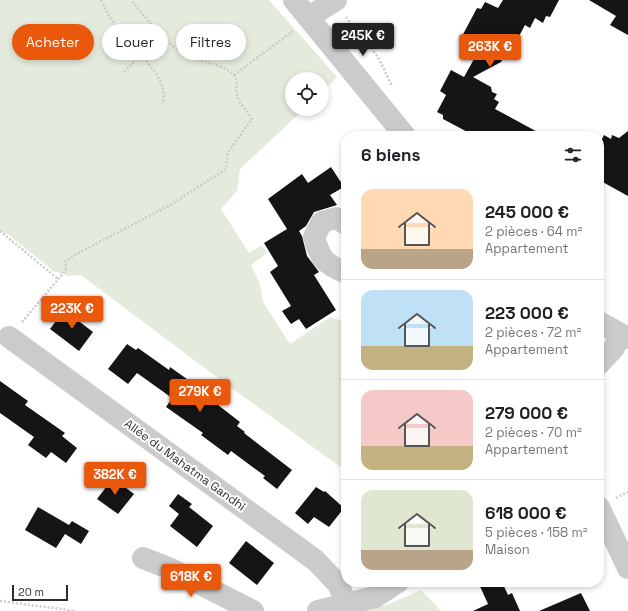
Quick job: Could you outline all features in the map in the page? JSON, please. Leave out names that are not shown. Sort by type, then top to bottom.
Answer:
[{"type":"street","points":[[294,0],[401,131]]},
{"type":"street","points":[[309,17],[335,1]]},
{"type":"street","points":[[341,221],[336,218],[322,222],[314,237],[319,254],[328,265],[341,271]]},
{"type":"street","points":[[604,325],[624,337],[604,359]]},
{"type":"street","name":"Allée du Mahatma Gandhi","points":[[9,337],[315,560],[338,584],[348,605]]},
{"type":"street","points":[[604,518],[628,568]]},
{"type":"street","points":[[143,558],[171,569],[253,611]]},
{"type":"street","points":[[318,611],[348,605],[374,597],[390,587]]},
{"type":"path","points":[[101,0],[106,12],[115,24]]},
{"type":"path","points":[[131,0],[153,24]]},
{"type":"path","points":[[335,1],[378,57],[393,88]]},
{"type":"path","points":[[234,75],[290,34],[309,17]]},
{"type":"path","points":[[9,337],[66,270],[65,262],[71,257],[172,204],[226,169],[228,152],[252,119],[249,112],[241,104],[236,93],[238,85],[234,75],[225,68],[189,56],[174,48],[168,40]]},
{"type":"path","points":[[124,72],[135,60]]},
{"type":"path","points":[[145,60],[159,78],[164,90],[164,99],[162,104]]},
{"type":"path","points":[[0,231],[58,279]]},
{"type":"path","points":[[0,600],[76,611]]},
{"type":"shaded area","points":[[0,0],[269,0],[337,77],[329,85],[329,72],[285,72],[285,116],[297,116],[240,169],[237,191],[221,209],[249,253],[262,245],[267,253],[251,265],[260,284],[263,302],[290,344],[330,317],[341,320],[341,467],[222,381],[81,275],[69,276],[53,271],[8,234],[0,232]]},
{"type":"shaded area","points":[[421,590],[441,611],[362,611],[389,604]]},
{"type":"building","points":[[503,0],[559,0],[550,17],[546,16],[543,23],[535,18],[530,28],[525,25],[508,57],[504,56],[501,62],[473,77],[491,87],[492,92],[497,94],[494,99],[499,102],[495,109],[536,131],[466,131],[443,119],[443,115],[437,112],[446,95],[440,91],[451,70],[464,77],[479,50],[460,40],[477,8],[481,9],[485,2],[498,8]]},
{"type":"building","points":[[589,0],[628,0],[628,35],[610,25],[616,16]]},
{"type":"building","points":[[628,131],[628,196],[604,183],[604,135],[611,139],[612,135],[619,138]]},
{"type":"building","points":[[331,167],[341,182],[341,189],[330,195],[337,205],[314,212],[306,226],[299,231],[302,236],[307,256],[319,272],[314,275],[336,310],[306,329],[299,319],[291,324],[282,311],[291,306],[270,272],[278,266],[264,243],[287,229],[268,199],[302,174],[308,183]]},
{"type":"building","points":[[64,310],[93,332],[79,351],[50,329]]},
{"type":"building","points":[[127,344],[136,350],[138,348],[169,370],[170,367],[201,389],[200,391],[240,422],[237,426],[245,432],[244,433],[292,470],[277,489],[263,478],[265,476],[231,451],[228,455],[201,435],[203,433],[166,407],[172,398],[137,373],[128,384],[108,369]]},
{"type":"building","points":[[0,381],[28,401],[25,405],[65,433],[62,436],[77,448],[66,463],[51,452],[46,458],[28,445],[34,437],[0,413]]},
{"type":"building","points":[[113,478],[134,494],[118,514],[97,499]]},
{"type":"building","points":[[316,487],[324,492],[325,491],[341,505],[341,512],[329,527],[314,517],[308,524],[295,513]]},
{"type":"building","points":[[178,494],[192,504],[189,507],[213,526],[197,547],[170,526],[179,514],[169,506]]},
{"type":"building","points":[[38,507],[69,525],[72,521],[89,531],[81,544],[65,534],[56,548],[25,530]]},
{"type":"building","points":[[246,541],[274,563],[257,585],[229,563]]},
{"type":"building","points":[[480,587],[504,587],[508,595],[512,593],[520,611],[473,611],[488,604]]},
{"type":"building","points":[[581,593],[590,611],[539,611]]}]
